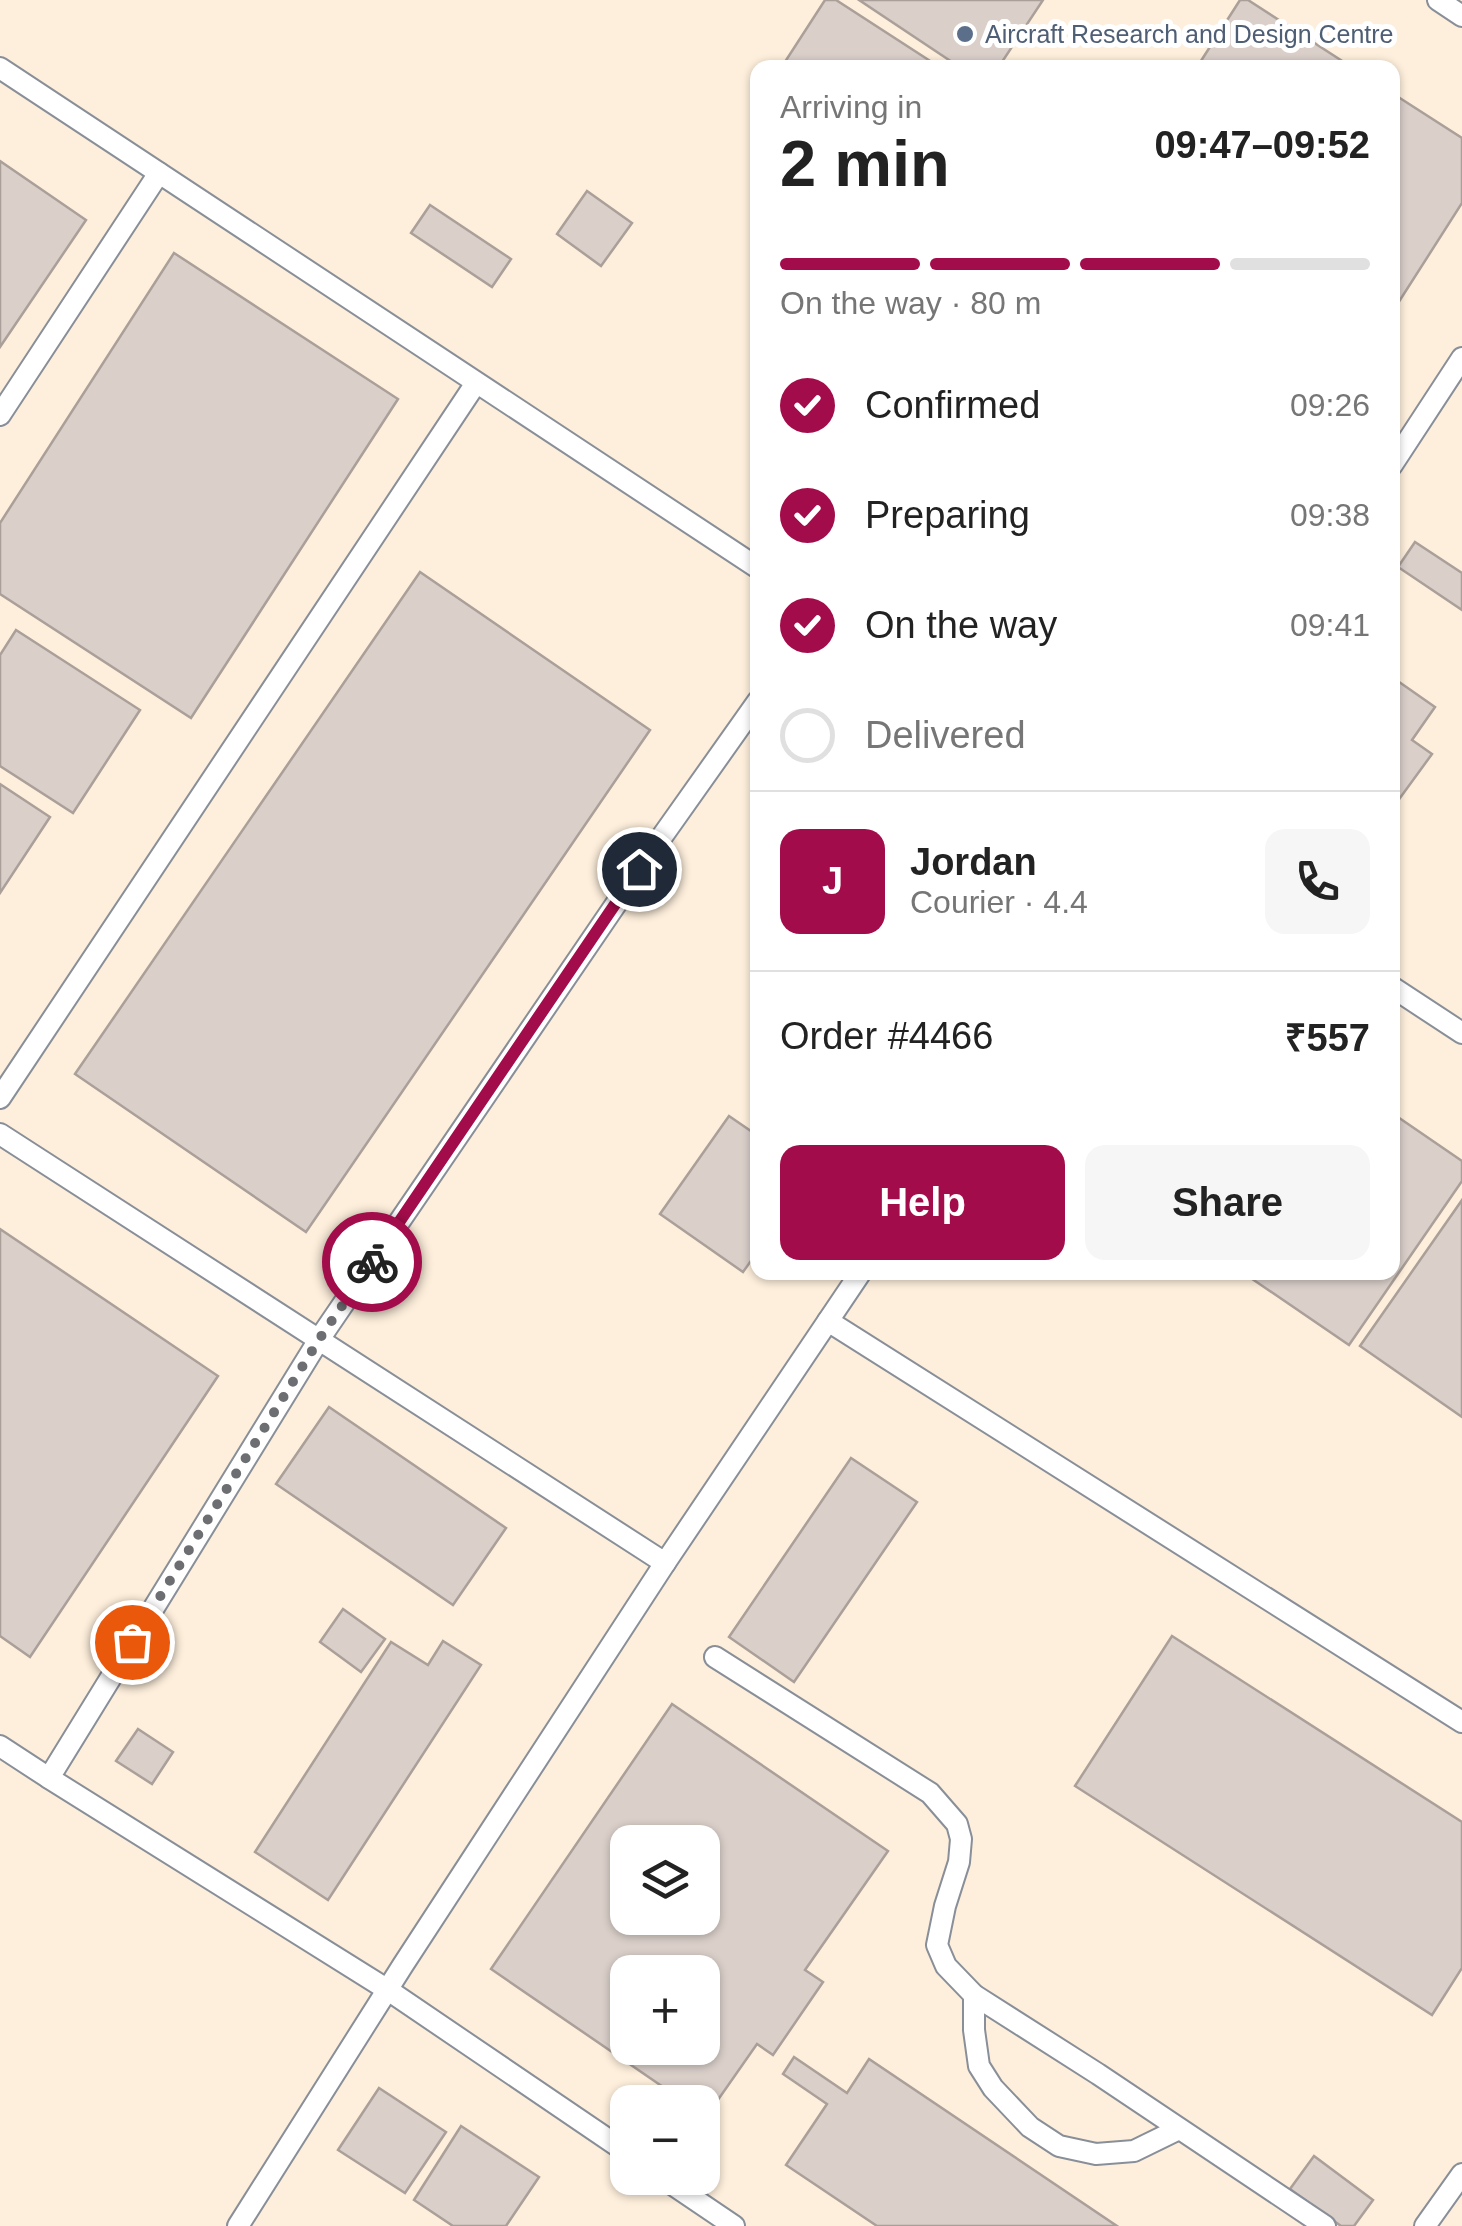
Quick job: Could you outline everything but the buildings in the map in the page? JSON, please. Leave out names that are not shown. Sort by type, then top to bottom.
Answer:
[{"type":"lane","points":[[1438,0],[1462,16]]},
{"type":"lane","points":[[0,68],[750,563]]},
{"type":"lane","points":[[0,415],[159,172]]},
{"type":"lane","points":[[1400,453],[1462,358]]},
{"type":"lane","points":[[0,1098],[476,383]]},
{"type":"lane","points":[[49,1778],[320,1338],[750,712]]},
{"type":"lane","points":[[1400,992],[1462,1033]]},
{"type":"lane","points":[[0,1134],[666,1562]]},
{"type":"lane","points":[[238,2226],[666,1562],[856,1280]]},
{"type":"lane","points":[[828,1322],[1462,1722]]},
{"type":"lane","points":[[715,1657],[930,1793],[956,1824],[961,1840],[959,1862],[937,1945],[946,1966],[974,1996],[1325,2226]]},
{"type":"lane","points":[[0,1746],[388,1990],[610,2141]]},
{"type":"lane","points":[[974,1996],[979,2066],[993,2088],[1030,2127],[1059,2146],[1096,2154],[1134,2151],[1179,2129]]},
{"type":"lane","points":[[1424,2226],[1462,2174]]},
{"type":"lane","points":[[688,2195],[734,2226]]},
{"type":"shaded area","points":[[0,0],[1462,0],[1462,2226],[0,2226]]},
{"type":"way so far","points":[[132,1642],[320,1338],[372,1262]]},
{"type":"place","name":"Aircraft Research and Design Centre","points":[[965,34]]},
{"type":"route","points":[[372,1262],[639,869]]}]
